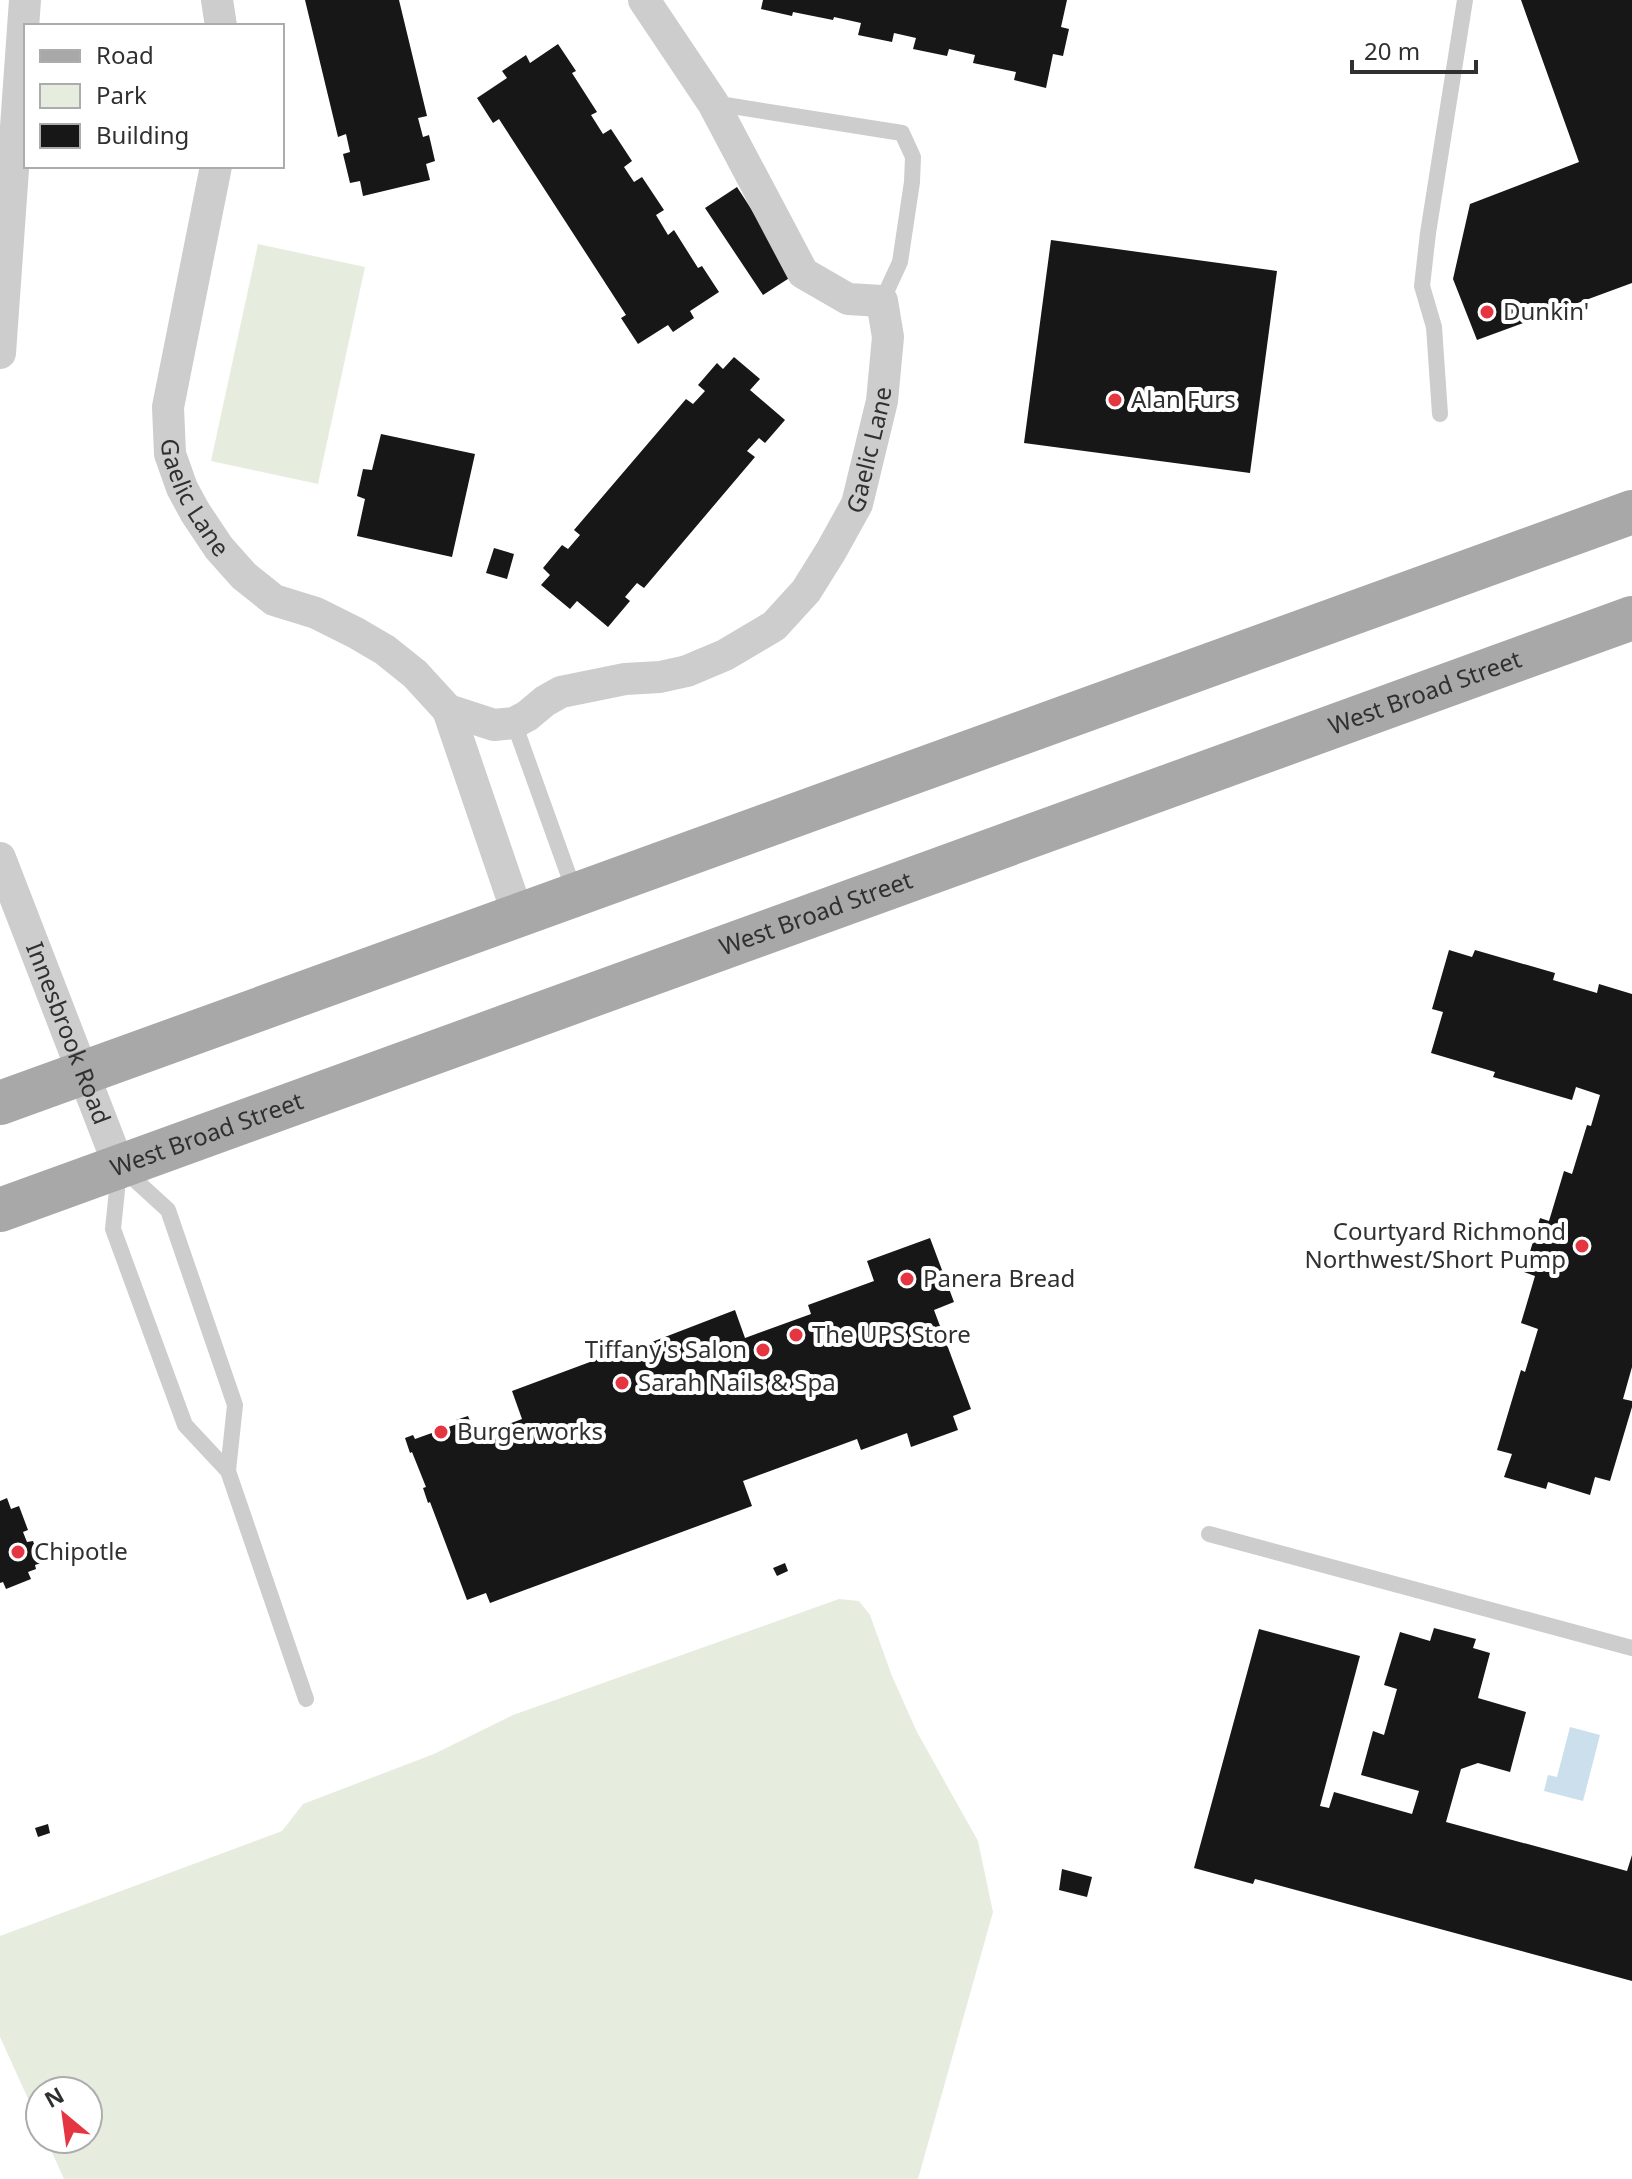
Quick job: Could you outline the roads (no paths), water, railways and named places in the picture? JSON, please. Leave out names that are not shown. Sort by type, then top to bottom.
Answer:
[{"type":"main road","points":[[0,1103],[1632,512]]},
{"type":"main road","name":"West Broad Street","points":[[0,1210],[1632,618]]},
{"type":"street","points":[[0,353],[25,0]]},
{"type":"street","points":[[217,0],[221,24]]},
{"type":"street","points":[[644,0],[713,103],[803,273],[848,299],[882,301]]},
{"type":"street","name":"Gaelic Lane","points":[[216,168],[168,407],[170,454],[182,488],[219,548],[244,576],[274,600],[316,613],[385,650],[415,674],[448,710],[518,915]]},
{"type":"street","name":"Gaelic Lane","points":[[448,710],[494,725],[514,723],[561,692],[687,671],[725,655],[774,626],[806,591],[857,504],[882,401],[888,337],[882,301]]},
{"type":"street","name":"Innesbrook Road","points":[[0,858],[119,1166]]},
{"type":"lane","points":[[1440,414],[1434,327],[1422,286],[1465,0]]},
{"type":"lane","points":[[713,103],[902,133],[913,157],[912,182],[900,262],[882,301]]},
{"type":"lane","points":[[514,723],[576,894]]},
{"type":"lane","points":[[119,1166],[168,1210],[235,1405],[228,1471]]},
{"type":"lane","points":[[119,1166],[113,1229],[185,1425],[228,1471],[306,1699]]},
{"type":"lane","points":[[1209,1534],[1632,1648]]},
{"type":"water","points":[[1570,1727],[1600,1735],[1583,1801],[1544,1791],[1548,1775],[1557,1777]]},
{"type":"place","name":"Dunkin'","points":[[1487,312]]},
{"type":"place","name":"Alan Furs","points":[[1115,400]]},
{"type":"place","name":"Courtyard Richmond Northwest/Short Pump","points":[[1582,1246]]},
{"type":"place","name":"Panera Bread","points":[[907,1279]]},
{"type":"place","name":"The UPS Store","points":[[796,1335]]},
{"type":"place","name":"Tiffany's Salon","points":[[763,1350]]},
{"type":"place","name":"Sarah Nails & Spa","points":[[622,1383]]},
{"type":"place","name":"Burgerworks","points":[[441,1432]]},
{"type":"place","name":"Chipotle","points":[[18,1552]]}]
